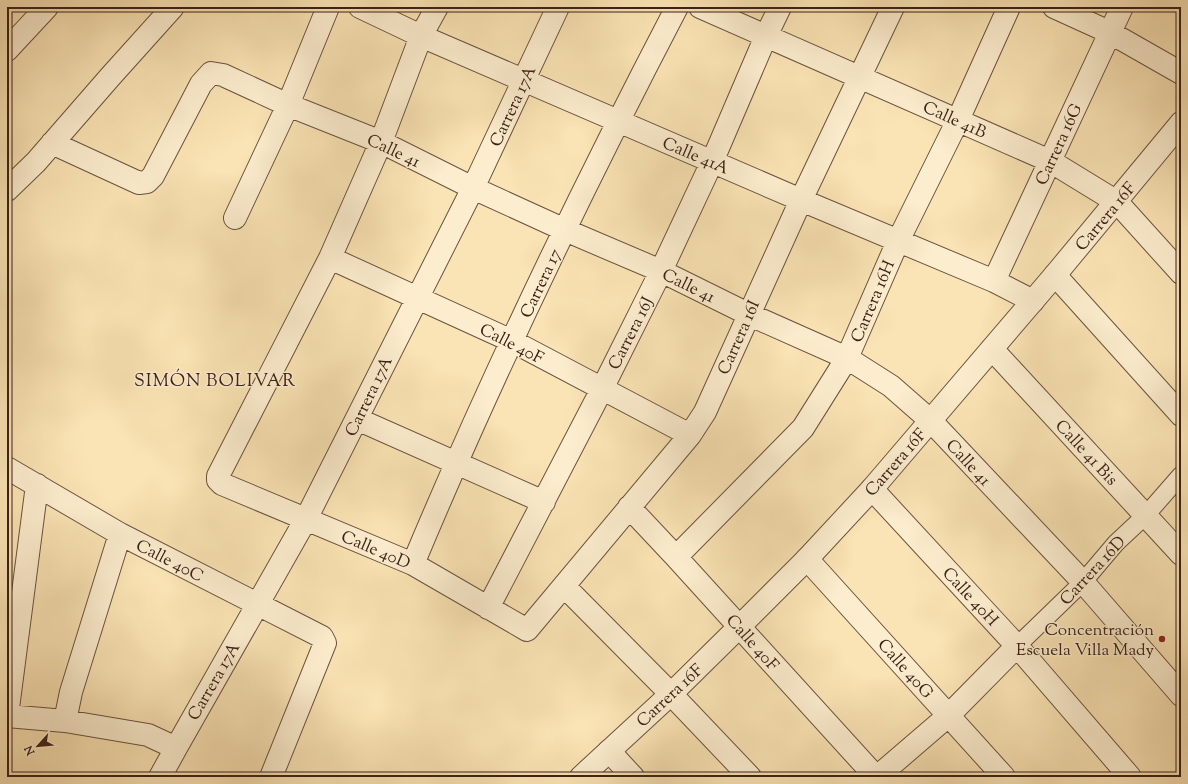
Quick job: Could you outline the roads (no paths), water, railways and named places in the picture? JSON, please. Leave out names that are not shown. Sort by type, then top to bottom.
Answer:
[{"type":"street","points":[[7,50],[48,7]]},
{"type":"street","points":[[7,190],[36,162],[173,7]]},
{"type":"street","points":[[235,218],[288,105],[328,7]]},
{"type":"street","name":"Calle 41A","points":[[360,7],[421,36],[712,162],[898,242],[994,281],[1033,301]]},
{"type":"street","points":[[330,258],[381,142],[421,36],[436,7]]},
{"type":"street","name":"Carrera 17A","points":[[160,777],[306,519],[473,188],[558,7]]},
{"type":"street","name":"Carrera 17","points":[[413,564],[456,462],[512,341],[618,121],[677,7]]},
{"type":"street","name":"Calle 41B","points":[[700,7],[1050,161],[1117,202],[1181,273]]},
{"type":"street","name":"Carrera 16J","points":[[488,608],[544,502],[661,271],[712,162],[780,7]]},
{"type":"street","name":"Carrera 16I","points":[[527,630],[565,587],[629,507],[690,435],[705,412],[748,314],[892,7]]},
{"type":"street","name":"Carrera 16H","points":[[676,557],[803,428],[847,358],[898,242],[958,120],[1009,7]]},
{"type":"street","points":[[1054,7],[1110,32],[1181,73]]},
{"type":"street","name":"Carrera 16G","points":[[994,281],[1122,7]]},
{"type":"street","name":"Calle 41","points":[[52,143],[139,183],[147,182],[153,176],[201,84],[211,73],[224,75],[288,105],[381,142],[473,188],[565,230],[661,271],[748,314],[847,358],[891,386],[931,421],[1083,582],[1181,695]]},
{"type":"street","name":"Carrera 16F","points":[[581,777],[671,694],[739,627],[807,559],[872,489],[1180,127]]},
{"type":"street","name":"Calle 40F","points":[[330,258],[512,341],[690,435]]},
{"type":"street","name":"Calle 40D","points":[[330,258],[218,476],[218,480],[222,484],[413,564],[527,630]]},
{"type":"street","points":[[1055,275],[1181,415]]},
{"type":"street","name":"Calle 41 Bis","points":[[992,349],[1181,554]]},
{"type":"street","points":[[357,419],[544,502]]},
{"type":"street","name":"Calle 40C","points":[[7,468],[120,534],[322,637],[325,643],[271,777]]},
{"type":"street","name":"Carrera 16D","points":[[876,777],[948,716],[1016,646],[1083,582],[1116,543],[1146,515],[1181,475]]},
{"type":"street","points":[[38,485],[7,716],[65,721],[148,735],[176,748]]},
{"type":"street","name":"Calle 40H","points":[[872,489],[1016,646],[1130,777]]},
{"type":"street","name":"Calle 40F","points":[[629,507],[876,777]]},
{"type":"street","points":[[65,721],[71,692],[120,534]]},
{"type":"street","name":"Calle 40G","points":[[807,559],[1004,777]]},
{"type":"street","points":[[565,587],[671,694],[750,777]]},
{"type":"street","points":[[609,751],[633,777]]},
{"type":"place","name":"Concentración Escuela Villa Mady","points":[[1162,639]]},
{"type":"district","name":"SIMÓN BOLIVAR","points":[[215,380]]}]
